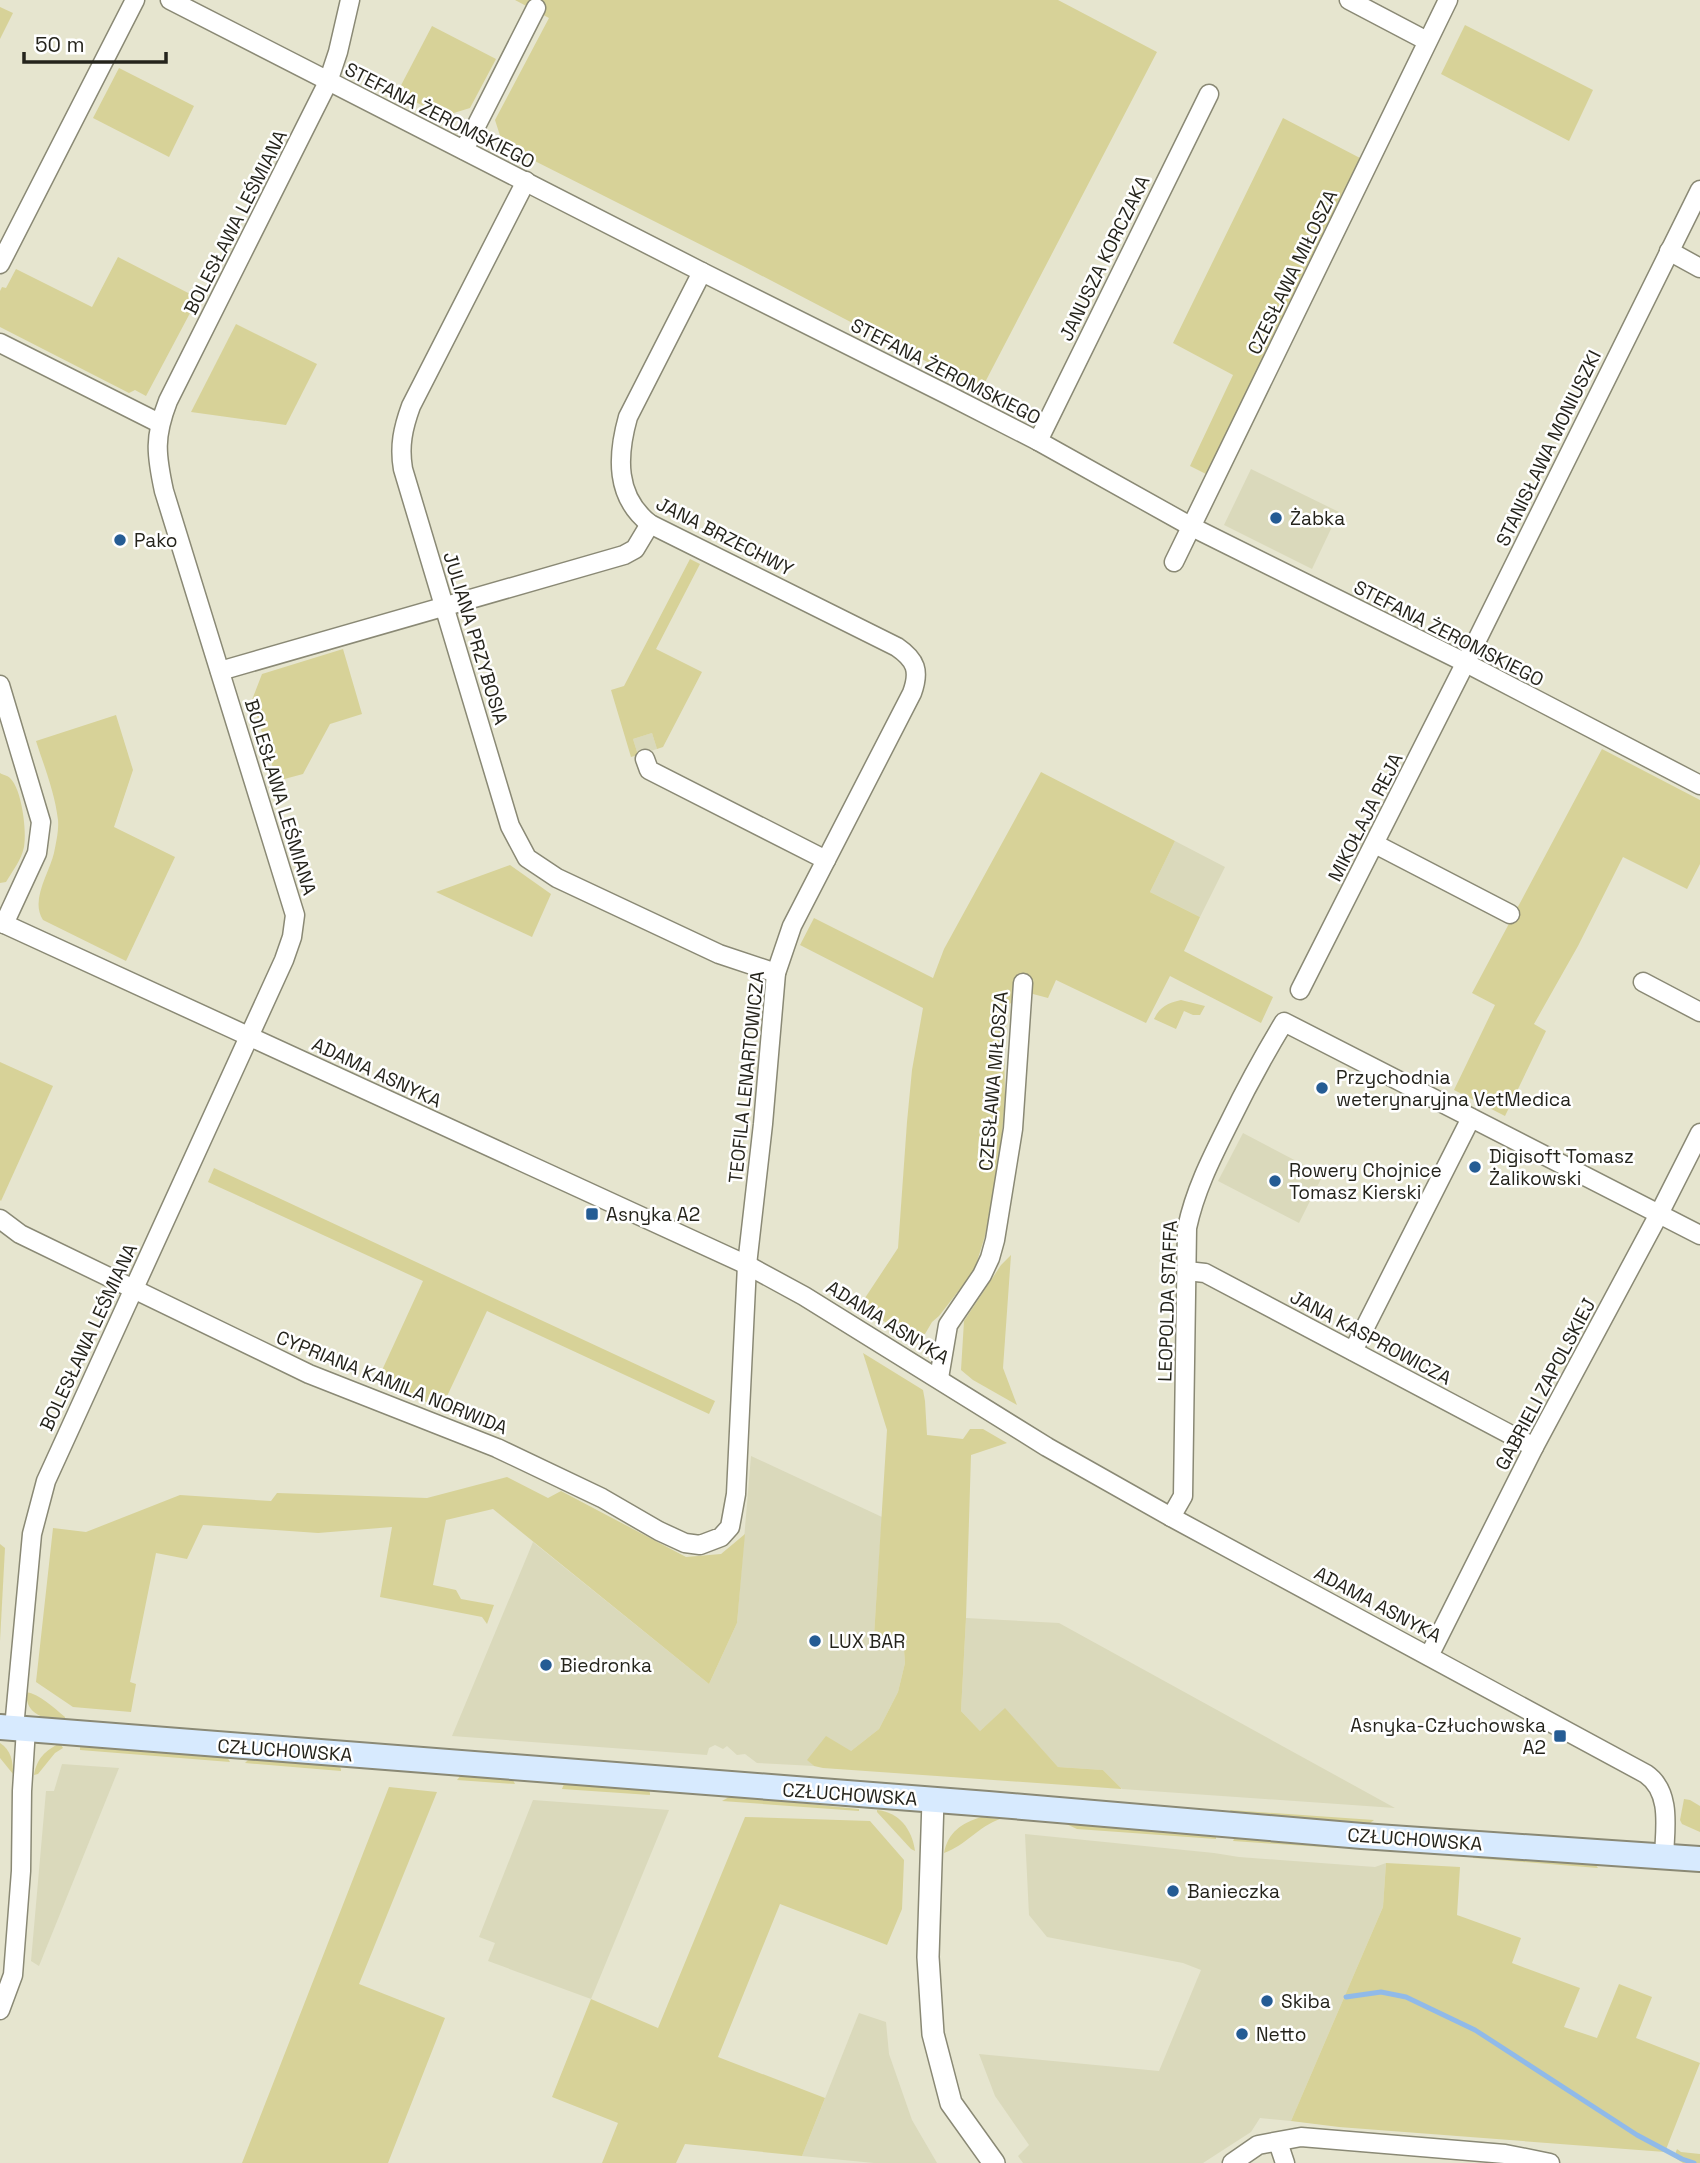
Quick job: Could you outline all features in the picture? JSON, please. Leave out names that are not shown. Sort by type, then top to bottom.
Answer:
[{"type":"main road","name":"CZŁUCHOWSKA","points":[[13,1728],[1362,1836],[1700,1859]]},
{"type":"street","points":[[0,264],[135,0]]},
{"type":"street","name":"STEFANA ŻEROMSKIEGO","points":[[170,0],[1038,441],[1192,527],[1465,663],[1700,785]]},
{"type":"street","name":"BOLESŁAWA LEŚMIANA","points":[[0,2010],[13,1975],[21,1871],[22,1791],[13,1728],[32,1534],[46,1481],[284,960],[292,937],[295,915],[164,491],[158,454],[159,423],[328,82],[350,0]]},
{"type":"street","points":[[1349,0],[1427,41]]},
{"type":"street","name":"CZESŁAWA MIŁOSZA","points":[[1174,562],[1448,0]]},
{"type":"street","points":[[464,150],[536,8]]},
{"type":"street","name":"JANUSZA KORCZAKA","points":[[1038,441],[1209,94]]},
{"type":"street","name":"JULIANA PRZYBOSIA","points":[[526,181],[411,406],[401,438],[400,454],[510,826],[527,858],[557,878],[707,948],[776,973]]},
{"type":"street","name":"STANISŁAWA MONIUSZKI","points":[[1465,663],[1700,190]]},
{"type":"street","points":[[1669,251],[1700,268]]},
{"type":"street","name":"JANA BRZECHWY","points":[[702,272],[628,417],[620,458],[622,478],[632,507],[650,524],[891,644],[914,662]]},
{"type":"street","points":[[0,343],[159,423]]},
{"type":"street","points":[[220,671],[624,555],[635,549],[650,524]]},
{"type":"street","name":"TEOFILA LENARTOWICZA","points":[[730,1527],[736,1494],[747,1265],[776,973],[792,926],[912,693],[916,678],[914,662]]},
{"type":"street","name":"MIKOŁAJA REJA","points":[[1300,990],[1465,663]]},
{"type":"street","points":[[0,685],[41,822],[37,853],[2,923]]},
{"type":"street","points":[[645,759],[649,770],[826,860]]},
{"type":"street","points":[[1375,844],[1510,914]]},
{"type":"street","name":"ADAMA ASNYKA","points":[[2,923],[747,1265],[804,1296],[1047,1447],[1653,1779],[1664,1800],[1664,1856]]},
{"type":"street","points":[[1643,982],[1700,1012]]},
{"type":"street","name":"CZESŁAWA MIŁOSZA","points":[[939,1378],[948,1325],[982,1275],[995,1240],[1013,1129],[1023,983]]},
{"type":"street","name":"LEOPOLDA STAFFA","points":[[1171,1517],[1182,1496],[1187,1228],[1192,1203],[1201,1178],[1261,1060],[1284,1022],[1471,1118]]},
{"type":"street","points":[[1353,1351],[1471,1118],[1700,1236]]},
{"type":"street","name":"GABRIELI ZAPOLSKIEJ","points":[[1430,1656],[1534,1447],[1700,1133]]},
{"type":"street","name":"CYPRIANA KAMILA NORWIDA","points":[[0,1219],[20,1234],[309,1374],[497,1448],[603,1498],[685,1543],[700,1545],[711,1542],[721,1537],[730,1527]]},
{"type":"street","name":"JANA KASPROWICZA","points":[[1187,1271],[1205,1273],[1534,1447]]},
{"type":"street","points":[[933,1800],[928,1957],[933,2035],[951,2103],[995,2163]]},
{"type":"street","points":[[1232,2163],[1258,2146],[1301,2137],[1505,2154],[1550,2163]]},
{"type":"street","points":[[1278,2142],[1285,2163]]},
{"type":"shaded area","points":[[515,0],[1058,0],[1157,52],[981,390],[503,145],[495,120],[549,18]]},
{"type":"shaded area","points":[[0,7],[13,13],[0,39]]},
{"type":"shaded area","points":[[1465,25],[1593,90],[1569,141],[1441,74]]},
{"type":"shaded area","points":[[432,26],[496,59],[470,108],[444,116],[397,93]]},
{"type":"shaded area","points":[[119,68],[194,106],[169,157],[93,118]]},
{"type":"shaded area","points":[[1283,118],[1360,158],[1206,474],[1190,466],[1233,375],[1173,343]]},
{"type":"shaded area","points":[[118,257],[198,298],[146,396],[135,390],[129,393],[0,327],[0,291],[2,287],[6,288],[16,269],[92,307]]},
{"type":"shaded area","points":[[236,324],[317,364],[286,425],[191,412]]},
{"type":"shaded area","points":[[1251,469],[1339,512],[1312,569],[1224,525]]},
{"type":"shaded area","points":[[690,559],[700,564],[656,649],[702,672],[663,747],[657,749],[652,733],[633,739],[638,755],[631,757],[611,690],[624,686]]},
{"type":"shaded area","points":[[343,649],[362,714],[330,724],[303,774],[277,781],[252,700],[262,674]]},
{"type":"shaded area","points":[[116,715],[133,770],[114,827],[175,857],[126,961],[43,920],[39,904],[39,896],[54,853],[58,824],[52,790],[36,741]]},
{"type":"shaded area","points":[[652,733],[657,749],[638,755],[633,739]]},
{"type":"shaded area","points":[[1602,749],[1700,800],[1700,864],[1687,889],[1623,857],[1578,946],[1534,1024],[1546,1031],[1505,1116],[1454,1090],[1495,1005],[1472,993]]},
{"type":"shaded area","points":[[1041,772],[1175,841],[1150,892],[1200,917],[1184,951],[1273,997],[1261,1023],[1170,976],[1146,1023],[1056,980],[1048,998],[1033,994],[1009,1004],[1004,1042],[1005,1097],[1000,1157],[985,1236],[974,1271],[925,1334],[911,1338],[867,1311],[863,1301],[898,1248],[912,1070],[923,1008],[800,945],[814,918],[933,978],[944,949]]},
{"type":"shaded area","points":[[0,773],[10,778],[18,791],[25,831],[24,847],[19,861],[6,882],[0,883]]},
{"type":"shaded area","points":[[1175,841],[1225,867],[1200,917],[1150,892]]},
{"type":"shaded area","points":[[510,865],[551,894],[532,937],[436,892]]},
{"type":"shaded area","points":[[1181,1000],[1205,1006],[1200,1015],[1184,1011],[1176,1029],[1154,1019],[1164,1006]]},
{"type":"shaded area","points":[[0,1062],[53,1086],[1,1201],[0,1200]]},
{"type":"shaded area","points":[[1243,1133],[1323,1175],[1299,1223],[1218,1181]]},
{"type":"shaded area","points":[[214,1168],[715,1401],[709,1414],[487,1311],[441,1409],[378,1379],[423,1281],[208,1182]]},
{"type":"shaded area","points":[[1011,1255],[1003,1368],[1017,1405],[973,1380],[961,1370],[964,1321],[1001,1265]]},
{"type":"shaded area","points":[[863,1353],[923,1390],[927,1435],[963,1439],[970,1429],[983,1429],[1007,1443],[971,1455],[961,1711],[980,1731],[1005,1708],[1058,1767],[1103,1770],[1122,1789],[823,1768],[814,1766],[807,1760],[826,1736],[851,1751],[879,1729],[898,1692],[905,1663],[903,1636],[874,1636],[887,1430]]},
{"type":"shaded area","points":[[751,1456],[882,1517],[874,1635],[903,1636],[905,1663],[898,1692],[879,1729],[851,1751],[808,1760],[814,1766],[757,1763],[745,1754],[737,1755],[727,1746],[723,1749],[715,1745],[709,1748],[707,1755],[452,1736],[533,1542],[709,1684],[737,1623]]},
{"type":"shaded area","points":[[507,1477],[548,1498],[561,1491],[686,1557],[721,1554],[745,1534],[737,1623],[709,1684],[493,1509],[446,1520],[433,1585],[456,1590],[461,1599],[494,1605],[487,1624],[482,1617],[380,1597],[392,1527],[318,1533],[203,1525],[187,1559],[156,1553],[130,1682],[136,1684],[131,1712],[73,1707],[36,1682],[53,1528],[86,1532],[180,1495],[271,1501],[277,1493],[427,1498]]},
{"type":"shaded area","points":[[0,1544],[5,1548],[0,1641]]},
{"type":"shaded area","points":[[966,1618],[1059,1623],[1395,1808],[1122,1789],[1103,1770],[1058,1767],[1005,1709],[980,1731],[961,1711]]},
{"type":"shaded area","points":[[26,1692],[47,1702],[65,1717],[65,1721],[38,1715],[29,1706]]},
{"type":"shaded area","points":[[0,1743],[11,1756],[13,1774],[0,1758]]},
{"type":"shaded area","points":[[60,1743],[63,1748],[34,1775],[42,1756]]},
{"type":"shaded area","points":[[80,1746],[227,1757],[230,1762],[80,1750]]},
{"type":"shaded area","points":[[249,1759],[339,1766],[341,1771],[245,1763]]},
{"type":"shaded area","points":[[62,1764],[119,1768],[39,1966],[31,1961],[46,1791],[54,1791]]},
{"type":"shaded area","points":[[461,1775],[513,1780],[515,1784],[457,1780]]},
{"type":"shaded area","points":[[564,1784],[649,1790],[650,1795],[562,1789]]},
{"type":"shaded area","points":[[389,1787],[437,1792],[359,1984],[445,2018],[388,2163],[242,2163]]},
{"type":"shaded area","points":[[731,1796],[859,1809],[859,1811],[722,1801]]},
{"type":"shaded area","points":[[1684,1799],[1700,1806],[1700,1832],[1682,1824],[1680,1820]]},
{"type":"shaded area","points":[[533,1800],[669,1810],[591,1999],[488,1961],[495,1943],[479,1937]]},
{"type":"shaded area","points":[[877,1810],[892,1814],[903,1823],[911,1836],[915,1851],[911,1849]]},
{"type":"shaded area","points":[[1230,1810],[1374,1820],[1370,1823]]},
{"type":"shaded area","points":[[745,1817],[870,1821],[904,1860],[902,1909],[887,1945],[780,1904],[718,2057],[825,2098],[802,2156],[685,2144],[676,2163],[602,2163],[618,2123],[552,2097],[591,1999],[658,2028]]},
{"type":"shaded area","points":[[981,1817],[1000,1819],[944,1853],[949,1839],[957,1829]]},
{"type":"shaded area","points":[[1064,1823],[1213,1834],[1216,1839],[1077,1829]]},
{"type":"shaded area","points":[[1025,1834],[1239,1857],[1375,1867],[1386,1863],[1383,1907],[1291,2121],[1260,2118],[1251,2132],[1203,2163],[1023,2163],[1018,2156],[1029,2145],[995,2096],[979,2054],[1159,2071],[1201,1970],[1183,1963],[1047,1937],[1029,1915]]},
{"type":"shaded area","points":[[1235,1837],[1330,1843],[1337,1848],[1233,1841]]},
{"type":"shaded area","points":[[1473,1855],[1595,1864],[1598,1868],[1473,1858]]},
{"type":"shaded area","points":[[1386,1863],[1460,1867],[1457,1915],[1521,1938],[1512,1963],[1580,1988],[1564,2027],[1597,2038],[1619,1984],[1652,1997],[1636,2038],[1700,2063],[1665,2152],[1291,2121],[1383,1907]]},
{"type":"shaded area","points":[[859,2013],[886,2022],[889,2054],[912,2120],[937,2163],[874,2163],[802,2156]]},
{"type":"shaded area","points":[[1677,2149],[1700,2154],[1700,2163],[1683,2163],[1674,2157]]},
{"type":"waterway","points":[[1346,1997],[1381,1992],[1406,1997],[1475,2030],[1637,2135],[1694,2163]]},
{"type":"place","name":"Żabka","points":[[1276,518]]},
{"type":"place","name":"Pako","points":[[120,540]]},
{"type":"place","name":"Przychodnia weterynaryjna VetMedica","points":[[1322,1088]]},
{"type":"place","name":"Digisoft Tomasz Żalikowski","points":[[1475,1167]]},
{"type":"place","name":"Rowery Chojnice Tomasz Kierski","points":[[1275,1181]]},
{"type":"place","name":"Asnyka A2","points":[[592,1214]]},
{"type":"place","name":"LUX BAR","points":[[815,1641]]},
{"type":"place","name":"Biedronka","points":[[546,1665]]},
{"type":"place","name":"Asnyka-Człuchowska A2","points":[[1560,1736]]},
{"type":"place","name":"Banieczka","points":[[1173,1891]]},
{"type":"place","name":"Skiba","points":[[1267,2001]]},
{"type":"place","name":"Netto","points":[[1242,2034]]}]
